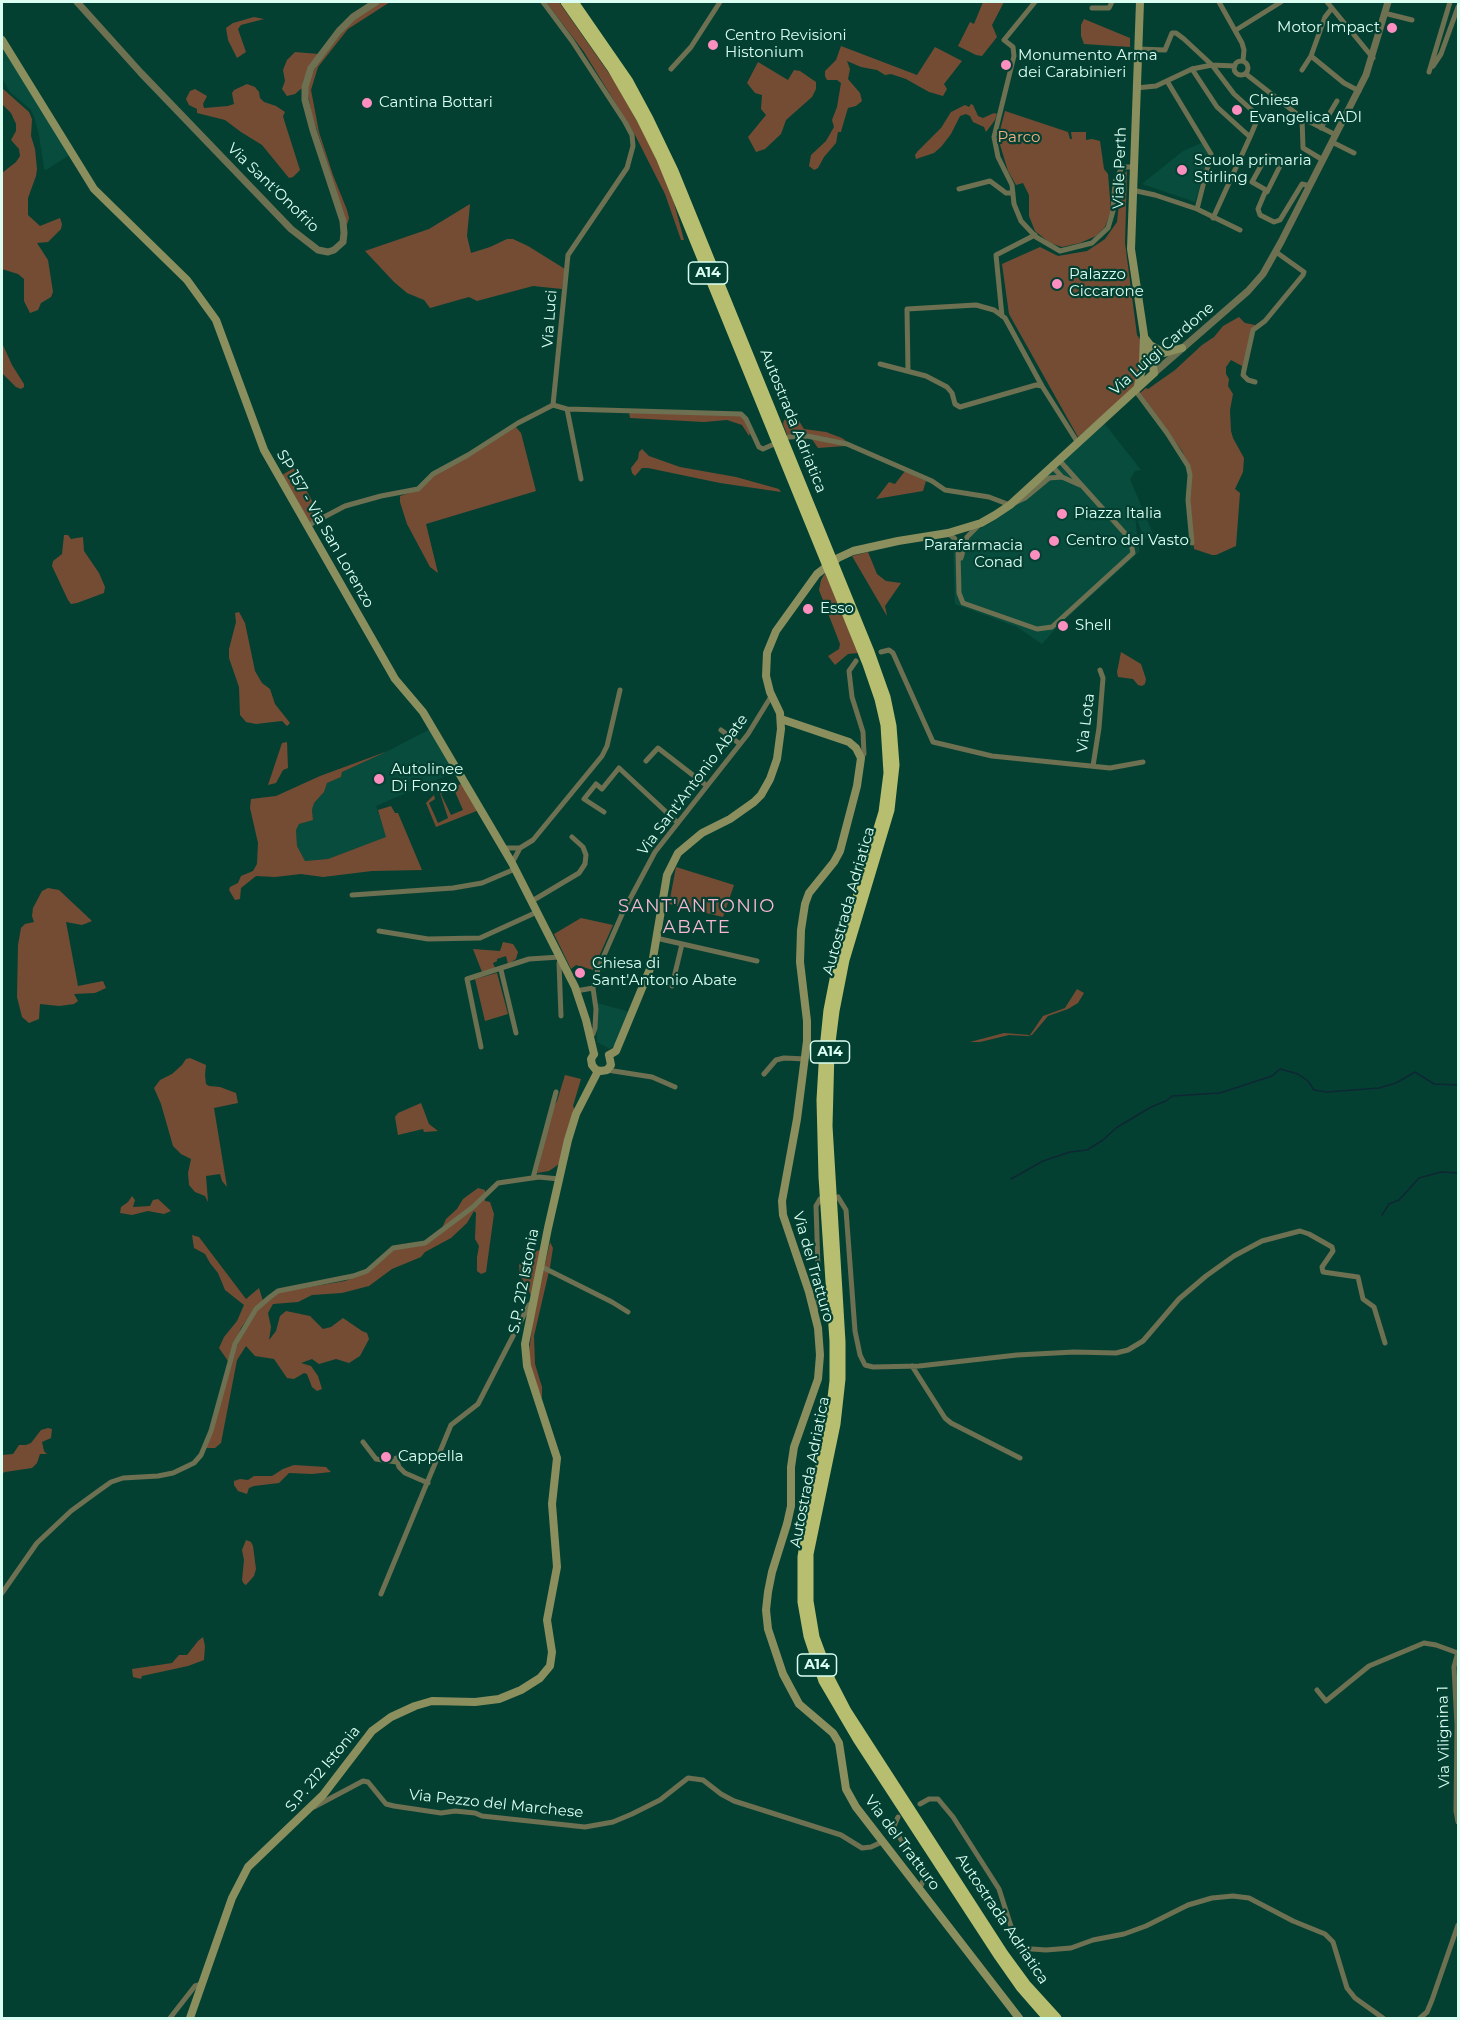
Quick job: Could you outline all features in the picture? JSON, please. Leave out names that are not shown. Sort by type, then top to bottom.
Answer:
[{"type":"highway","name":"Autostrada Adriatica","points":[[565,2],[612,69],[658,153],[827,556]]},
{"type":"highway","name":"Autostrada Adriatica","points":[[574,2],[624,75],[662,145],[833,571],[882,708],[888,759],[883,812],[875,853],[839,986],[828,1075],[828,1126],[841,1342],[841,1379],[836,1424],[809,1554],[809,1601],[815,1637],[831,1680],[847,1711],[1004,1954],[1057,2019]]},
{"type":"highway","name":"Autostrada Adriatica","points":[[875,853],[841,946],[827,1022],[821,1100],[823,1177],[834,1341],[832,1397],[825,1447],[805,1534],[801,1569],[803,1610],[810,1644],[823,1681],[857,1739],[999,1957],[1047,2019]]},
{"type":"main road","name":"Viale Perth","points":[[1136,389],[1142,378],[1144,359],[1143,335],[1131,249],[1140,2]]},
{"type":"main road","name":"SP 157 - Via San Lorenzo","points":[[2,40],[94,189],[187,280],[216,320],[264,450],[395,679],[423,712],[513,866],[576,991],[594,1054]]},
{"type":"main road","points":[[1143,335],[1150,345],[1164,353],[1182,348]]},
{"type":"main road","name":"Viale Perth","points":[[1143,345],[1152,358],[1154,373]]},
{"type":"main road","points":[[1144,359],[1154,373]]},
{"type":"main road","name":"Via Luigi Cardone","points":[[559,1179],[576,1114],[602,1070],[611,1061],[609,1055],[616,1051],[652,964],[667,875],[678,853],[702,833],[730,819],[761,795],[770,779],[777,759],[781,736],[781,719],[766,676],[767,653],[776,631],[823,568],[845,554],[864,548],[948,533],[981,523],[1010,505],[1154,373]]},
{"type":"main road","points":[[781,719],[838,738],[854,746],[861,758]]},
{"type":"main road","name":"Via del Tratturo","points":[[861,758],[857,786],[840,851],[809,893],[805,904],[800,962],[807,1021],[806,1059],[782,1201],[783,1215],[809,1292],[820,1355],[818,1379],[794,1447],[791,1467],[791,1506],[768,1592],[766,1610],[768,1629],[790,1689],[804,1710],[833,1733],[841,1751],[846,1789],[856,1807],[1019,2019]]},
{"type":"main road","points":[[602,1070],[593,1068],[591,1063],[594,1054],[600,1051],[609,1055]]},
{"type":"main road","name":"S.P. 212 Istonia","points":[[190,2019],[240,1880],[248,1867],[323,1795],[372,1731],[391,1717],[432,1701],[474,1702],[499,1699],[531,1684],[540,1678],[550,1666],[552,1652],[547,1620],[557,1567],[552,1504],[557,1458],[526,1358],[525,1344],[559,1179]]},
{"type":"street","name":"Via Sant'Onofrio","points":[[77,2],[164,97],[291,229],[318,250],[328,252],[334,250],[342,242],[344,233],[313,130],[305,100],[305,87],[311,68],[339,30],[375,2]]},
{"type":"street","name":"Via Luci","points":[[543,2],[572,41],[625,122],[632,135],[633,146],[627,168],[568,255],[553,405]]},
{"type":"street","points":[[671,69],[691,47],[720,2]]},
{"type":"street","points":[[1024,15],[1030,2]]},
{"type":"street","points":[[1035,2],[1004,40],[1013,47],[1014,56],[994,141],[1012,184],[1014,204],[1021,221],[1035,235],[1060,251],[1092,243],[1108,228],[1113,211],[1115,183],[1122,166],[1133,167]]},
{"type":"street","points":[[1092,8],[1109,8],[1112,2]]},
{"type":"street","points":[[1219,2],[1236,30],[1244,50],[1243,61],[1248,68],[1246,74]]},
{"type":"street","points":[[1236,30],[1281,2]]},
{"type":"street","name":"Via Luigi Cardone","points":[[1154,373],[1248,291],[1263,274],[1359,91],[1372,58],[1388,2]]},
{"type":"street","points":[[1450,2],[1430,72],[1441,54],[1458,8]]},
{"type":"street","points":[[1302,70],[1311,56],[1330,4]]},
{"type":"street","points":[[1330,4],[1372,58]]},
{"type":"street","points":[[1384,14],[1412,20]]},
{"type":"street","points":[[1138,49],[1165,50],[1170,35],[1174,33],[1212,65],[1258,118],[1213,218]]},
{"type":"street","points":[[1311,56],[1344,83],[1359,91]]},
{"type":"street","points":[[1136,88],[1156,86],[1192,69],[1212,65],[1235,66],[1238,62],[1243,61]]},
{"type":"street","points":[[1235,66],[1237,74],[1246,74],[1302,118],[1321,128],[1354,153]]},
{"type":"street","points":[[1192,69],[1217,107],[1250,136]]},
{"type":"street","points":[[1167,81],[1211,154],[1197,209]]},
{"type":"street","points":[[1321,128],[1337,101]]},
{"type":"street","points":[[1302,118],[1303,148],[1323,160]]},
{"type":"street","points":[[1267,192],[1265,188],[1252,182],[1267,155],[1281,164],[1259,213],[1274,222],[1282,218],[1302,184],[1310,186]]},
{"type":"street","points":[[959,189],[990,181],[1006,193],[1013,193]]},
{"type":"street","points":[[1132,190],[1197,209],[1240,230]]},
{"type":"street","points":[[1002,316],[996,255],[1035,235]]},
{"type":"street","points":[[1255,382],[1244,378],[1253,330],[1265,321],[1304,275],[1304,272],[1276,252]]},
{"type":"street","points":[[908,370],[907,309],[976,305],[994,310],[1002,316],[1077,443]]},
{"type":"street","points":[[880,364],[926,376],[947,387],[952,393],[955,404],[960,407],[1036,385],[1042,386]]},
{"type":"street","points":[[1136,389],[1188,465],[1192,543]]},
{"type":"street","points":[[307,526],[345,506],[418,489],[433,474],[468,455],[517,423],[553,405],[567,409],[741,414],[746,419],[759,447],[763,449],[772,445]]},
{"type":"street","points":[[567,409],[581,479]]},
{"type":"street","points":[[789,437],[807,436],[847,444],[932,481],[945,490],[988,497],[1010,505]]},
{"type":"street","points":[[1055,463],[1062,477],[1084,486]]},
{"type":"street","points":[[961,529],[963,536],[960,551],[959,593],[963,603],[1037,629],[1052,627],[1133,553],[1130,539],[1084,486],[1055,463]]},
{"type":"street","name":"Via Luigi Cardone","points":[[1010,505],[1025,498],[1049,478],[1062,477]]},
{"type":"street","name":"Via Luigi Cardone","points":[[960,551],[967,537],[981,523]]},
{"type":"street","points":[[948,533],[955,539],[960,551]]},
{"type":"street","points":[[881,652],[889,650],[893,653],[933,742],[992,756],[1093,766]]},
{"type":"street","points":[[861,758],[864,754],[863,732],[852,698],[849,671],[866,658]]},
{"type":"street","name":"Via Lota","points":[[1100,669],[1103,678],[1093,766],[1110,768],[1143,762]]},
{"type":"street","points":[[503,848],[520,848],[533,840],[602,756],[607,746],[620,690]]},
{"type":"street","name":"Via Sant'Antonio Abate","points":[[589,1037],[595,1028],[596,1009],[593,988],[598,969],[623,912],[655,852],[740,744],[772,695]]},
{"type":"street","points":[[721,730],[740,744]]},
{"type":"street","points":[[854,746],[861,739],[863,732]]},
{"type":"street","points":[[646,761],[658,748],[707,786]]},
{"type":"street","points":[[604,812],[584,799],[596,784],[603,789],[620,768],[678,823]]},
{"type":"street","points":[[532,902],[579,873],[585,864],[586,855],[583,847],[572,837]]},
{"type":"street","points":[[352,895],[453,888],[482,883],[513,866],[520,848]]},
{"type":"street","points":[[379,931],[428,939],[480,938],[537,912]]},
{"type":"street","points":[[656,938],[757,960]]},
{"type":"street","points":[[672,986],[682,944]]},
{"type":"street","points":[[481,1047],[467,979],[529,959],[560,958],[561,1016]]},
{"type":"street","points":[[501,969],[516,1033]]},
{"type":"street","points":[[576,991],[593,988]]},
{"type":"street","points":[[764,1074],[776,1060],[806,1059]]},
{"type":"street","points":[[602,1070],[652,1077],[675,1087]]},
{"type":"street","points":[[533,1178],[556,1092]]},
{"type":"street","points":[[2,1593],[37,1544],[71,1511],[111,1482],[123,1478],[173,1473],[194,1462],[201,1455],[235,1344],[256,1310],[278,1291],[354,1276],[367,1271],[393,1248],[425,1243],[472,1207],[498,1183],[533,1178],[559,1179]]},
{"type":"street","name":"Via del Tratturo","points":[[837,1197],[846,1210],[855,1331],[860,1355],[865,1365],[873,1367],[912,1366],[1017,1355],[1074,1352],[1116,1353],[1128,1350],[1143,1341],[1179,1299],[1234,1256],[1262,1241],[1300,1232],[1309,1234],[1332,1247],[1334,1251],[1322,1267],[1323,1272],[1358,1277],[1364,1299],[1374,1307],[1386,1343]]},
{"type":"street","points":[[814,1316],[819,1297],[816,1206],[820,1199]]},
{"type":"street","points":[[540,1266],[628,1312]]},
{"type":"street","points":[[381,1594],[451,1425],[478,1404],[529,1305],[533,1302]]},
{"type":"street","points":[[912,1366],[945,1418],[1020,1458]]},
{"type":"street","points":[[363,1442],[376,1459],[396,1460],[405,1473],[428,1483]]},
{"type":"street","points":[[1317,1690],[1326,1701],[1369,1666],[1424,1643],[1458,1652]]},
{"type":"street","name":"Via Vilignina 1","points":[[1458,1652],[1454,1667],[1458,1822]]},
{"type":"street","name":"Via Pezzo del Marchese","points":[[310,1809],[363,1781],[368,1782],[386,1804],[394,1806],[441,1813],[455,1810],[482,1816],[585,1827],[613,1822],[632,1814],[660,1800],[688,1778],[703,1780],[734,1801],[841,1835],[862,1848],[872,1847],[884,1841]]},
{"type":"street","points":[[920,1804],[929,1799],[938,1799],[953,1817],[999,1889],[1018,1948],[1046,1950],[1071,1948],[1093,1940],[1124,1934],[1188,1905],[1212,1898],[1233,1896],[1249,1898],[1293,1921],[1325,1934],[1333,1942],[1347,1988],[1355,1998],[1383,2019]]},
{"type":"street","points":[[898,1817],[894,1826],[897,1834],[926,1874],[920,1888]]},
{"type":"street","points":[[1420,2019],[1432,2000],[1458,1925]]},
{"type":"street","points":[[170,2019],[195,1986],[202,1984]]},
{"type":"shaded area","points":[[2,42],[71,154],[46,170],[34,116],[31,110],[10,92],[2,78]]},
{"type":"shaded area","name":"Scuola primaria Stirling","points":[[1202,143],[1209,156],[1195,202],[1142,184],[1183,151]]},
{"type":"shaded area","name":"Centro del Vasto","points":[[1104,423],[1141,470],[1135,471],[1130,479],[1153,534],[1144,539],[1135,513],[1137,537],[1134,540],[1139,546],[1139,552],[1058,626],[1042,644],[1017,627],[955,604],[953,542],[987,525],[1013,507]]},
{"type":"shaded area","points":[[432,728],[457,771],[376,806],[387,837],[328,859],[305,861],[297,846],[296,830],[299,824],[313,819],[314,803],[324,792],[327,783],[341,777],[342,772]]},
{"type":"shaded area","points":[[597,1003],[630,1012],[617,1042],[610,1049],[597,1042]]},
{"type":"green space","points":[[381,2],[390,2],[348,29],[318,67],[311,90],[319,132],[347,210],[349,218],[347,225],[311,111],[307,89],[316,66],[352,20]]},
{"type":"green space","points":[[546,2],[559,2],[613,79],[660,167],[674,203],[684,240],[681,240],[665,194],[635,135],[584,52]]},
{"type":"green space","points":[[983,2],[1004,2],[992,25],[997,37],[982,56],[958,46],[970,22],[974,24]]},
{"type":"green space","points":[[254,17],[264,19],[241,25],[238,29],[246,52],[237,58],[228,40],[226,28],[233,23]]},
{"type":"green space","points":[[1084,19],[1130,38],[1130,47],[1084,44],[1081,25]]},
{"type":"green space","points":[[841,46],[917,75],[935,47],[962,61],[944,84],[947,89],[943,96],[929,92],[906,79],[891,74],[885,75],[877,70],[847,61],[850,69],[848,79],[860,93],[862,101],[848,108],[836,143],[818,168],[814,170],[809,166],[811,155],[826,141],[834,127],[832,120],[841,83],[837,80],[827,80],[825,71],[836,60]]},
{"type":"green space","points":[[295,52],[319,54],[304,79],[302,88],[295,94],[287,96],[282,89],[285,81],[283,70],[287,60]]},
{"type":"green space","points":[[758,62],[788,80],[794,70],[800,71],[816,82],[816,89],[812,97],[786,120],[781,134],[765,149],[756,152],[748,137],[766,115],[761,109],[762,95],[755,93],[747,83]]},
{"type":"green space","points":[[247,84],[255,87],[264,102],[285,112],[283,116],[300,170],[293,177],[289,178],[262,145],[225,120],[197,113],[197,109],[189,105],[186,99],[190,91],[195,89],[207,96],[203,104],[204,108],[228,106],[234,104],[232,93],[234,90]]},
{"type":"green space","points":[[2,88],[29,112],[32,119],[31,136],[37,169],[28,198],[28,215],[40,226],[60,218],[62,224],[61,229],[48,242],[37,243],[48,260],[53,292],[51,297],[41,303],[38,310],[30,313],[24,301],[24,279],[18,274],[2,269],[2,173],[20,156],[19,149],[11,140],[16,131],[16,124],[11,113],[2,104]]},
{"type":"green space","points":[[971,104],[978,116],[983,118],[997,114],[986,132],[984,127],[973,122],[970,116],[966,114],[960,116],[941,147],[934,153],[916,159],[917,152],[941,128],[951,112],[965,105],[969,107]]},
{"type":"green space","name":"Parco","points":[[1005,111],[1068,132],[1070,139],[1072,139],[1071,132],[1086,132],[1086,140],[1100,141],[1104,169],[1108,174],[1111,211],[1105,227],[1096,236],[1062,247],[1050,243],[1035,231],[1029,216],[1029,195],[1023,183],[1016,185],[1008,171],[998,138]]},
{"type":"green space","points":[[1127,171],[1125,243],[1137,335],[1144,345],[1139,384],[1078,437],[1009,314],[1002,264],[1040,247],[1058,256],[1087,251],[1105,239],[1117,222],[1122,175]]},
{"type":"green space","points":[[470,204],[467,236],[471,253],[507,239],[513,239],[565,269],[562,289],[533,286],[477,301],[469,297],[430,308],[424,300],[407,293],[394,282],[365,251],[429,229]]},
{"type":"green space","points":[[1239,317],[1245,323],[1255,325],[1243,374],[1241,373],[1242,366],[1231,360],[1226,367],[1228,386],[1233,394],[1230,410],[1231,431],[1244,458],[1243,472],[1235,489],[1240,493],[1236,546],[1212,555],[1194,549],[1189,499],[1190,468],[1182,451],[1140,393],[1175,370],[1214,337],[1223,326]]},
{"type":"green space","points":[[2,343],[24,384],[21,389],[2,373]]},
{"type":"green space","points":[[629,412],[740,416],[744,419],[750,433],[749,436],[742,425],[727,420],[704,422],[630,418]]},
{"type":"green space","points":[[794,413],[804,429],[826,432],[842,438],[846,441],[845,446],[818,448],[809,435],[788,437],[783,424],[784,420]]},
{"type":"green space","points":[[515,426],[521,433],[536,491],[426,524],[438,573],[430,567],[407,524],[400,496],[412,492],[433,476]]},
{"type":"green space","points":[[642,449],[649,456],[680,467],[736,477],[779,489],[781,492],[720,483],[648,468],[642,468],[635,476],[631,468]]},
{"type":"green space","points":[[294,468],[321,517],[309,522],[282,475]]},
{"type":"green space","points":[[905,471],[926,481],[923,491],[876,499],[889,482],[895,484]]},
{"type":"green space","points":[[64,535],[68,535],[71,539],[83,537],[84,551],[99,573],[105,587],[104,593],[77,603],[71,604],[68,600],[52,566],[53,561],[62,554]]},
{"type":"green space","points":[[868,552],[877,574],[886,581],[901,583],[885,606],[887,616],[852,556]]},
{"type":"green space","points":[[825,573],[858,653],[848,654],[835,665],[828,656],[839,649],[840,644],[819,590]]},
{"type":"green space","points":[[239,612],[245,623],[255,671],[262,683],[270,689],[275,704],[290,723],[287,726],[282,721],[256,724],[246,722],[240,715],[239,687],[229,658],[236,622],[235,613]]},
{"type":"green space","points":[[1121,652],[1141,664],[1146,679],[1145,684],[1138,685],[1133,679],[1118,677]]},
{"type":"green space","points":[[287,742],[288,768],[283,770],[276,783],[268,785],[282,743]]},
{"type":"green space","points":[[388,751],[342,772],[341,777],[327,783],[324,792],[314,803],[313,820],[299,824],[296,830],[297,846],[305,861],[328,859],[386,837],[378,810],[391,806],[395,813],[398,813],[422,870],[372,871],[323,877],[301,874],[275,877],[256,876],[241,888],[240,899],[235,900],[229,890],[230,887],[238,883],[241,876],[253,871],[257,864],[258,843],[250,808],[251,799],[276,796],[320,776]]},
{"type":"green space","points":[[464,783],[479,810],[436,827],[426,803],[434,795],[435,799],[429,803],[438,823],[448,818],[440,793],[444,792],[441,794],[451,815],[463,810],[453,787]]},
{"type":"green space","points":[[676,867],[734,885],[723,917],[669,904]]},
{"type":"green space","points":[[48,888],[59,890],[92,921],[82,925],[66,922],[78,986],[103,981],[106,988],[95,993],[74,994],[78,1001],[74,1004],[59,1006],[40,1004],[39,1019],[29,1023],[22,1017],[17,997],[18,945],[21,928],[25,924],[34,922],[33,908],[42,891]]},
{"type":"green space","points":[[581,918],[613,925],[593,970],[576,965],[571,969],[554,934]]},
{"type":"green space","points":[[503,942],[513,944],[518,952],[516,959],[508,964],[506,956],[497,959],[493,963],[495,968],[482,972],[473,949],[500,951]]},
{"type":"green space","points":[[497,973],[508,1014],[485,1021],[475,979]]},
{"type":"green space","points":[[1077,989],[1084,993],[1078,1003],[1048,1016],[1032,1035],[1027,1036],[1009,1035],[970,1042],[1004,1033],[1030,1035],[1043,1016],[1065,1008]]},
{"type":"green space","points":[[190,1058],[206,1065],[206,1084],[236,1093],[238,1103],[214,1108],[227,1187],[220,1174],[206,1176],[208,1202],[205,1196],[195,1192],[189,1185],[188,1173],[191,1159],[181,1154],[173,1146],[154,1088],[160,1080],[172,1074],[186,1059]]},
{"type":"green space","points":[[565,1075],[581,1079],[573,1106],[575,1110],[559,1164],[549,1171],[537,1173],[552,1110]]},
{"type":"green space","points":[[421,1103],[429,1124],[438,1131],[424,1132],[423,1129],[398,1135],[395,1117],[398,1113]]},
{"type":"green space","points":[[478,1188],[485,1190],[485,1201],[490,1202],[494,1214],[486,1272],[481,1274],[477,1271],[479,1246],[475,1239],[476,1213],[474,1211],[467,1223],[451,1238],[425,1252],[421,1257],[392,1269],[369,1286],[342,1293],[312,1295],[298,1302],[273,1304],[268,1313],[271,1327],[269,1340],[276,1331],[280,1316],[286,1311],[310,1316],[323,1329],[331,1327],[343,1318],[367,1333],[369,1339],[360,1356],[349,1363],[336,1359],[319,1364],[312,1359],[301,1363],[311,1366],[318,1376],[322,1389],[317,1391],[312,1387],[307,1374],[304,1373],[294,1379],[287,1378],[274,1359],[255,1356],[246,1346],[237,1360],[221,1443],[215,1448],[206,1448],[233,1353],[257,1309],[280,1292],[345,1281],[358,1276],[394,1249],[425,1243],[442,1228],[446,1219],[457,1209],[463,1199]]},
{"type":"green space","points":[[132,1196],[135,1200],[133,1207],[150,1206],[153,1200],[158,1199],[171,1211],[164,1214],[148,1211],[132,1215],[120,1213],[121,1207]]},
{"type":"green space","points":[[192,1235],[199,1237],[246,1299],[259,1288],[263,1301],[241,1328],[228,1361],[219,1348],[224,1337],[237,1321],[244,1305],[225,1290],[218,1273],[205,1254],[194,1248]]},
{"type":"green space","points":[[550,1242],[553,1248],[550,1267],[534,1336],[535,1364],[542,1387],[542,1399],[531,1369],[529,1352],[534,1312]]},
{"type":"green space","points":[[541,1250],[532,1297],[520,1275],[519,1265],[524,1258]]},
{"type":"green space","points":[[52,1429],[51,1438],[42,1442],[47,1454],[40,1454],[37,1463],[32,1468],[5,1472],[2,1479],[2,1455],[13,1454],[19,1445],[31,1443],[41,1430]]},
{"type":"green space","points":[[294,1465],[326,1467],[331,1472],[289,1473],[279,1483],[249,1488],[247,1494],[238,1491],[234,1485],[234,1481],[240,1479],[272,1476]]},
{"type":"green space","points":[[246,1540],[253,1546],[256,1569],[254,1576],[246,1585],[242,1580],[244,1560],[242,1550]]},
{"type":"green space","points":[[203,1637],[204,1660],[188,1666],[142,1676],[141,1679],[133,1677],[132,1669],[172,1663],[179,1655],[187,1655]]},
{"type":"waterway","points":[[1011,1179],[1043,1161],[1070,1152],[1087,1150],[1116,1128],[1172,1096],[1220,1093],[1272,1076],[1280,1069],[1298,1074],[1308,1081],[1314,1090],[1327,1092],[1379,1088],[1396,1083],[1415,1072],[1434,1084],[1458,1085]]},
{"type":"waterway","points":[[1382,1215],[1389,1204],[1399,1200],[1419,1178],[1441,1172],[1458,1173]]},
{"type":"place","name":"Motor Impact","points":[[1392,28]]},
{"type":"place","name":"Centro Revisioni Histonium","points":[[713,45]]},
{"type":"place","name":"Monumento Arma dei Carabinieri","points":[[1006,65]]},
{"type":"place","name":"Cantina Bottari","points":[[367,103]]},
{"type":"place","name":"Chiesa Evangelica ADI","points":[[1237,110]]},
{"type":"place","name":"Scuola primaria Stirling","points":[[1182,170]]},
{"type":"place","name":"Palazzo Ciccarone","points":[[1057,284]]},
{"type":"place","name":"Piazza Italia","points":[[1062,514]]},
{"type":"place","name":"Centro del Vasto","points":[[1054,541]]},
{"type":"place","name":"Parafarmacia Conad","points":[[1035,555]]},
{"type":"place","name":"Esso","points":[[808,609]]},
{"type":"place","name":"Shell","points":[[1063,626]]},
{"type":"place","name":"Autolinee Di Fonzo","points":[[379,779]]},
{"type":"place","name":"Chiesa di Sant'Antonio Abate","points":[[580,973]]},
{"type":"place","name":"Cappella","points":[[386,1457]]},
{"type":"district","name":"SANT'ANTONIO ABATE","points":[[697,917]]}]
